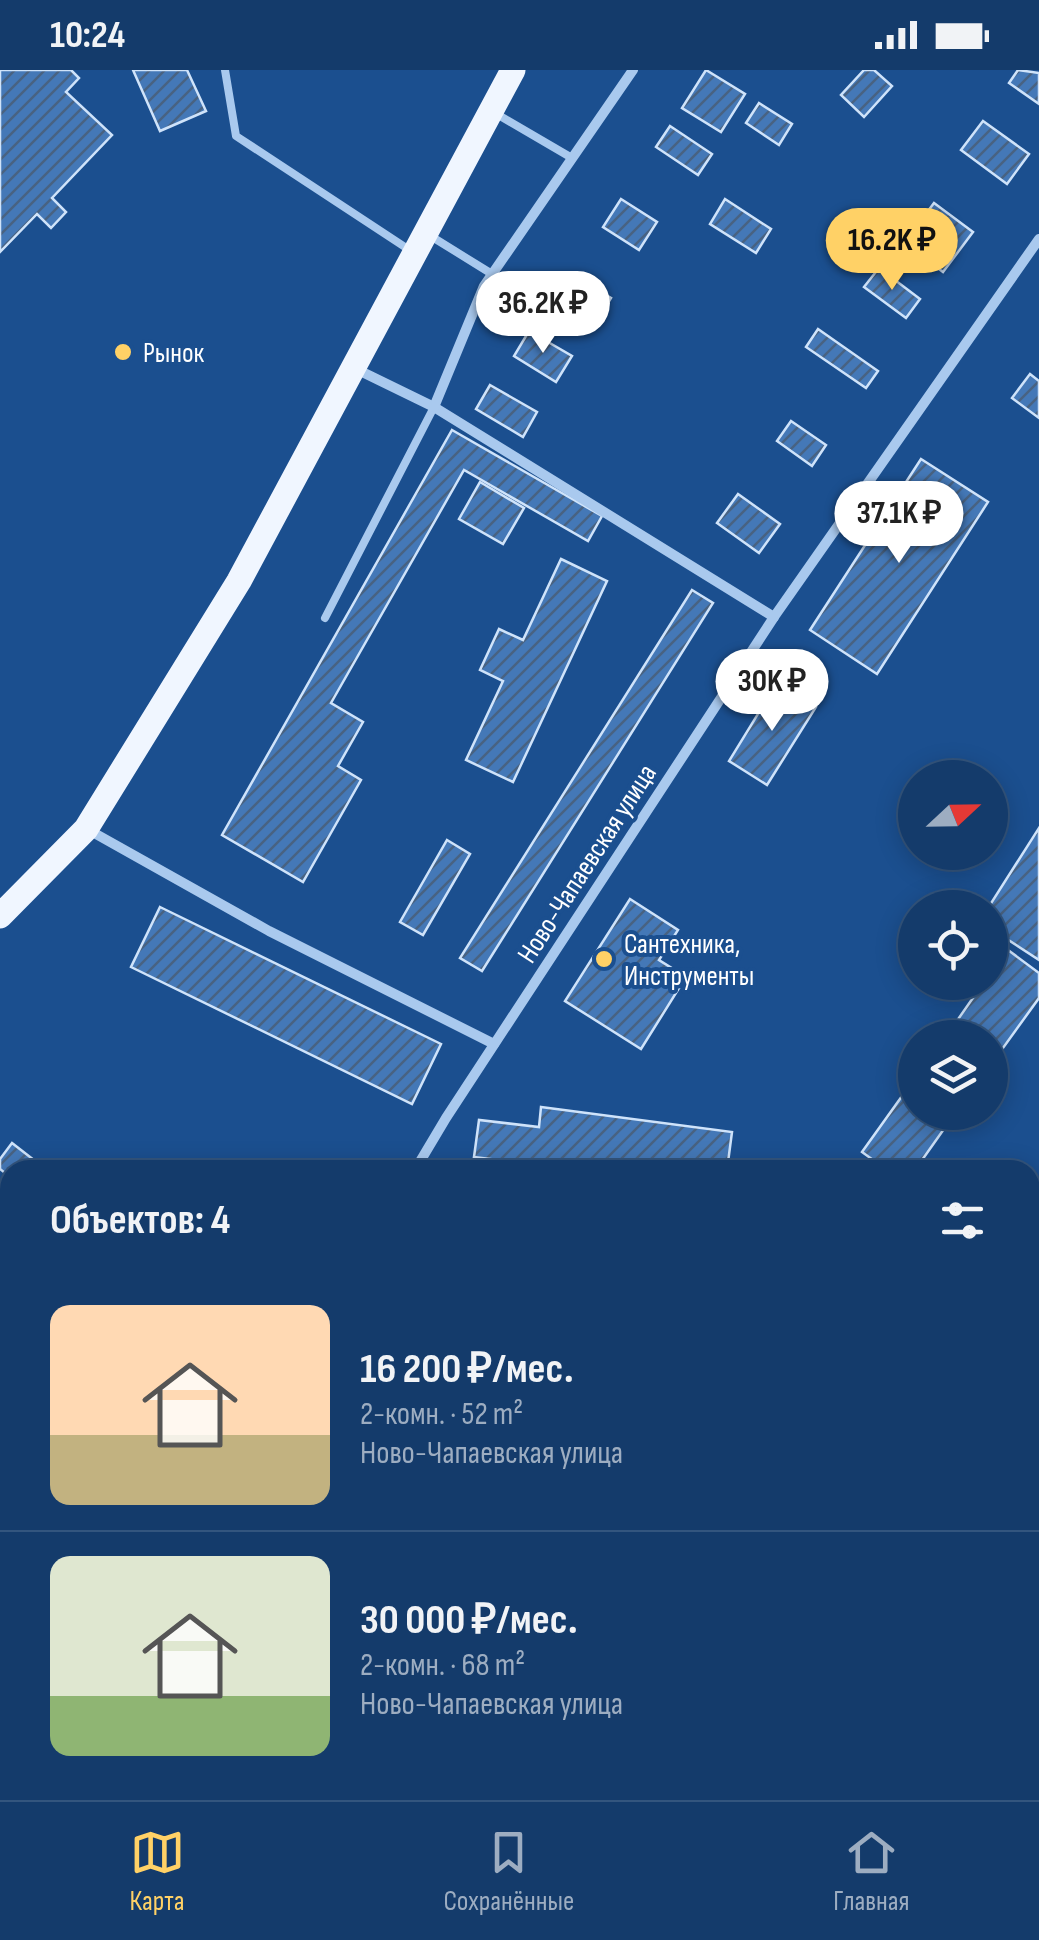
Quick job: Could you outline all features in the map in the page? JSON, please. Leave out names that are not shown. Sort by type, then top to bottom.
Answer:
[{"type":"main road","points":[[0,916],[86,828],[239,581],[513,70]]},
{"type":"street","points":[[434,407],[484,286],[633,70]]},
{"type":"street","name":"Ново-Чапаевская улица","points":[[421,1160],[774,617],[1039,238]]},
{"type":"street","points":[[353,367],[434,407],[774,617]]},
{"type":"street","points":[[86,828],[268,931],[494,1044]]},
{"type":"lane","points":[[224,70],[236,136],[420,243],[492,274]]},
{"type":"lane","points":[[491,111],[572,158]]},
{"type":"lane","points":[[325,618],[434,407]]},
{"type":"building","points":[[0,70],[71,70],[79,78],[66,92],[112,135],[52,198],[66,212],[51,228],[37,214],[0,252]]},
{"type":"building","points":[[133,70],[187,70],[206,111],[160,131]]},
{"type":"building","points":[[706,70],[745,94],[721,132],[682,108]]},
{"type":"building","points":[[864,70],[874,70],[892,86],[864,117],[841,95]]},
{"type":"building","points":[[1018,70],[1039,73],[1039,104],[1009,83]]},
{"type":"building","points":[[759,103],[792,124],[779,145],[746,123]]},
{"type":"building","points":[[983,121],[1029,154],[1007,184],[961,150]]},
{"type":"building","points":[[670,126],[712,154],[698,175],[656,147]]},
{"type":"building","points":[[621,199],[657,222],[639,250],[603,227]]},
{"type":"building","points":[[725,199],[771,229],[756,253],[710,224]]},
{"type":"building","points":[[934,203],[973,232],[943,272],[904,243]]},
{"type":"building","points":[[879,268],[920,299],[906,318],[864,287]]},
{"type":"building","points":[[569,273],[611,298],[596,323],[554,299]]},
{"type":"building","points":[[818,329],[878,371],[866,388],[806,347]]},
{"type":"building","points":[[529,331],[572,356],[556,382],[514,356]]},
{"type":"building","points":[[1030,374],[1039,381],[1039,418],[1012,398]]},
{"type":"building","points":[[490,385],[537,412],[523,437],[476,409]]},
{"type":"building","points":[[791,421],[826,445],[812,466],[777,441]]},
{"type":"building","points":[[452,430],[602,516],[588,541],[464,470],[331,703],[363,722],[338,766],[361,780],[303,882],[222,835]]},
{"type":"building","points":[[921,459],[988,502],[877,674],[810,630]]},
{"type":"building","points":[[480,482],[524,508],[503,544],[459,519]]},
{"type":"building","points":[[738,494],[780,524],[759,553],[717,523]]},
{"type":"building","points":[[561,559],[607,581],[513,782],[466,760],[503,681],[480,670],[499,629],[523,640]]},
{"type":"building","points":[[692,590],[713,603],[482,971],[460,958]]},
{"type":"building","points":[[777,683],[816,707],[767,785],[729,761]]},
{"type":"building","points":[[1039,828],[1039,960],[1008,940],[1008,890],[999,890]]},
{"type":"building","points":[[447,840],[470,854],[423,935],[400,922]]},
{"type":"building","points":[[630,899],[678,930],[659,960],[686,977],[641,1049],[565,1001]]},
{"type":"building","points":[[160,907],[441,1044],[412,1104],[131,967]]},
{"type":"building","points":[[1008,950],[1039,973],[1039,998],[1008,1041],[1008,1020],[958,1020],[971,1000],[1008,1000]]},
{"type":"building","points":[[898,1102],[898,1130],[943,1130],[922,1160],[873,1160],[862,1152]]},
{"type":"building","points":[[541,1107],[732,1132],[728,1160],[474,1157],[479,1120],[539,1127]]},
{"type":"building","points":[[12,1143],[34,1160],[0,1160]]},
{"type":"place","name":"Рынок","points":[[123,352]]},
{"type":"place","name":"Сантехника, Инструменты","points":[[604,959]]}]
